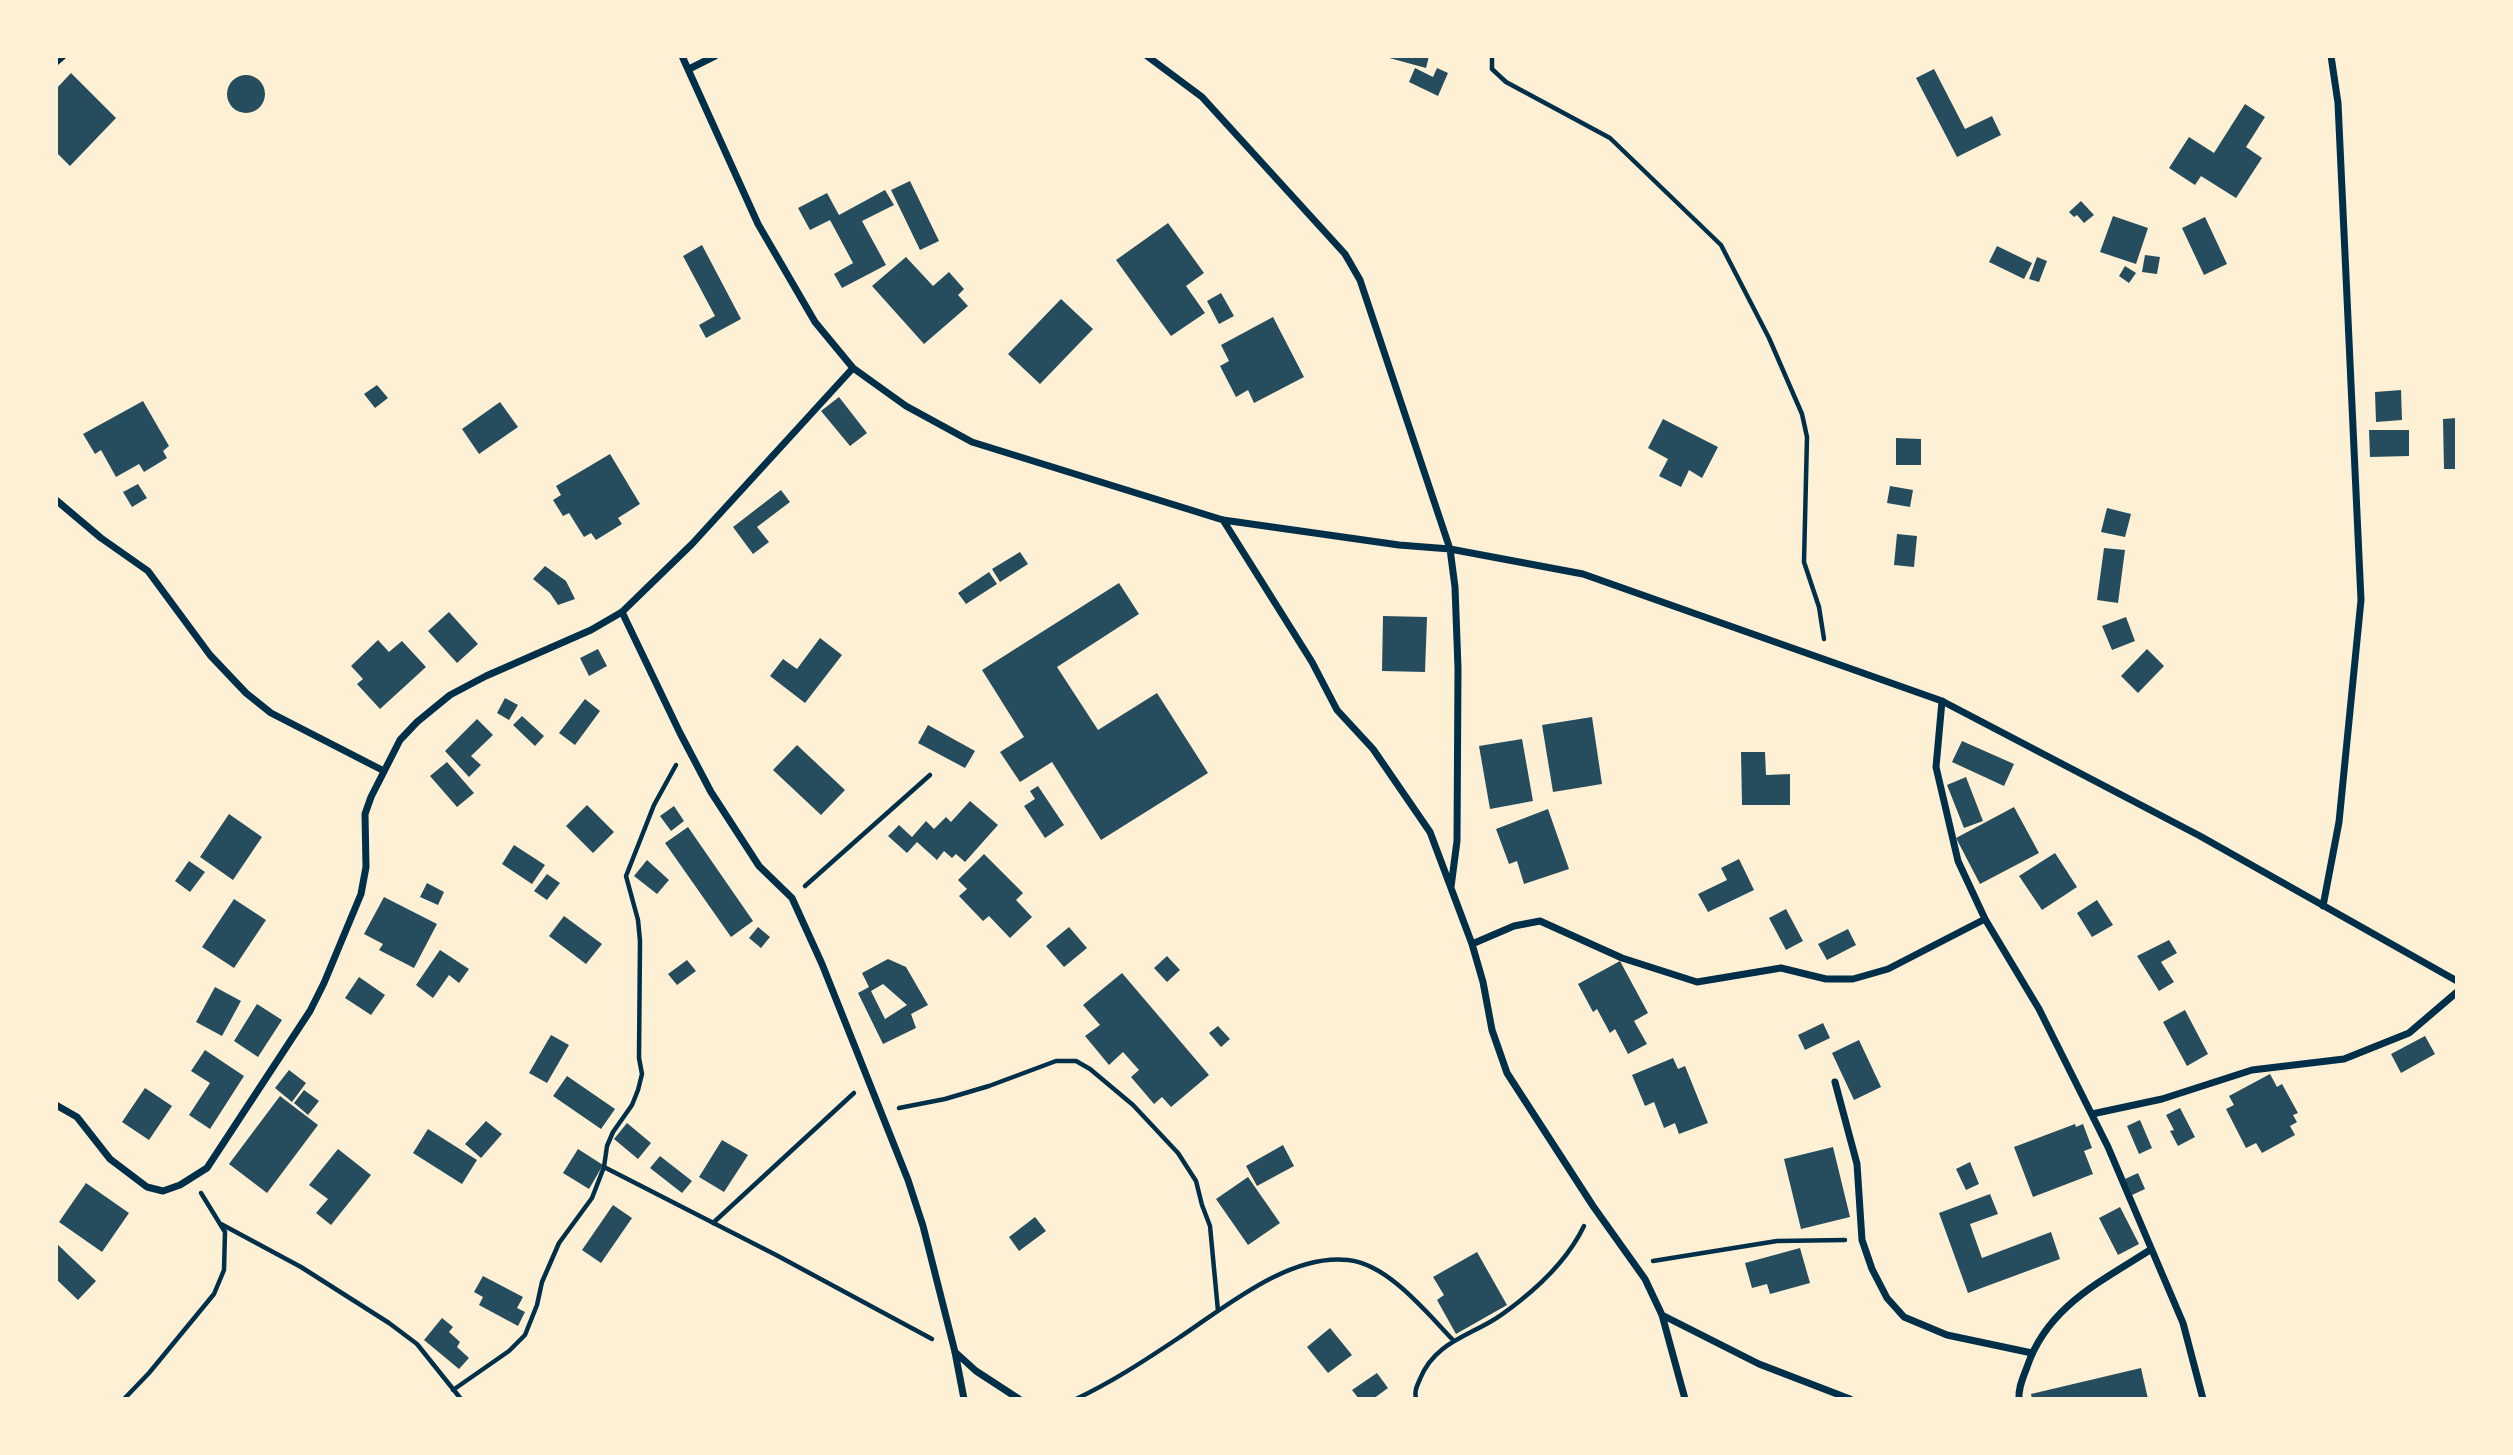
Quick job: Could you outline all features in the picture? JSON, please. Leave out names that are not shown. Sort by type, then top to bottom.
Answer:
[{"type":"street","points":[[56,62],[63,56]]},
{"type":"street","points":[[682,56],[758,224],[815,322],[853,368],[906,406],[972,442],[1223,520],[1399,545],[1450,549],[1583,574],[1942,701],[2200,836],[2457,981]]},
{"type":"street","points":[[688,69],[715,56]]},
{"type":"street","points":[[1147,56],[1202,96],[1345,254],[1360,280],[1450,549],[1455,587],[1458,668],[1457,827],[1451,892]]},
{"type":"street","points":[[2323,906],[2339,822],[2361,600],[2337,103],[2331,56]]},
{"type":"street","points":[[56,1105],[77,1117],[110,1159],[147,1186],[163,1191],[180,1185],[207,1168],[310,1011],[324,983],[361,894],[366,867],[365,814],[400,740],[450,695],[486,676],[591,630],[622,612],[692,544],[853,368]]},
{"type":"street","points":[[56,500],[101,538],[148,571],[210,655],[246,693],[271,713],[384,771]]},
{"type":"street","points":[[1223,520],[1312,662],[1337,710],[1373,749],[1430,832],[1472,944],[1483,982],[1492,1030],[1507,1073],[1645,1279],[1662,1315],[1685,1399]]},
{"type":"street","points":[[622,612],[711,792],[759,866],[792,898],[822,964],[923,1226],[964,1399]]},
{"type":"street","points":[[1942,701],[1936,767],[1958,861],[1985,919],[2039,1009],[2108,1147],[2183,1323],[2203,1399]]},
{"type":"street","points":[[1472,944],[1514,926],[1540,921],[1622,958],[1697,982],[1781,968],[1826,979],[1853,979],[1888,969],[1985,919]]},
{"type":"street","points":[[2092,1114],[2162,1099],[2252,1070],[2344,1059],[2409,1033],[2457,992]]},
{"type":"street","points":[[1835,1082],[1857,1164],[1862,1240],[1886,1298],[1905,1317],[1947,1335],[2032,1353]]},
{"type":"street","points":[[2019,1399],[2032,1353],[2053,1318],[2086,1290],[2150,1250]]},
{"type":"street","points":[[1662,1315],[1759,1364],[1850,1399]]},
{"type":"street","points":[[954,1352],[976,1371],[1019,1399]]},
{"type":"path","points":[[1492,56],[1492,69],[1506,82],[1610,138],[1721,245],[1769,338],[1802,414],[1807,437],[1804,562],[1819,607],[1828,660]]},
{"type":"path","points":[[453,1390],[509,1351],[525,1335],[537,1305],[542,1282],[559,1243],[592,1198],[604,1167],[607,1146],[638,1090],[642,1074],[639,1058],[640,941],[636,908],[626,876],[654,805],[687,746]]},
{"type":"path","points":[[792,898],[930,775]]},
{"type":"path","points":[[881,1112],[945,1099],[989,1086],[1056,1060],[1076,1061],[1090,1069],[1133,1105],[1178,1153],[1196,1181],[1210,1226],[1218,1311]]},
{"type":"path","points":[[713,1223],[867,1080]]},
{"type":"path","points":[[604,1167],[954,1352]]},
{"type":"path","points":[[124,1399],[214,1294],[224,1270],[225,1232],[193,1177]]},
{"type":"path","points":[[1416,1399],[1414,1393],[1424,1370],[1437,1352],[1453,1340],[1491,1322],[1522,1300],[1576,1243],[1594,1206]]},
{"type":"path","points":[[221,1224],[300,1267],[389,1322],[417,1344],[461,1399]]},
{"type":"path","points":[[1635,1264],[1777,1241],[1862,1240]]},
{"type":"path","points":[[1076,1399],[1110,1383],[1264,1280],[1305,1264],[1349,1260],[1377,1270],[1407,1293],[1453,1340]]},
{"type":"building","points":[[1382,56],[1429,56],[1426,68]]},
{"type":"building","points":[[1415,68],[1433,77],[1437,68],[1448,73],[1438,96],[1409,82]]},
{"type":"building","points":[[1934,69],[1965,129],[1992,116],[2001,135],[1957,157],[1916,78]]},
{"type":"building","points":[[71,73],[116,118],[70,166],[56,152],[56,89]]},
{"type":"building","points":[[246,75],[259,81],[265,94],[259,107],[246,113],[233,107],[227,94],[233,81]]},
{"type":"building","points":[[2245,104],[2265,117],[2246,147],[2262,158],[2236,198],[2201,176],[2195,185],[2169,168],[2189,137],[2214,153]]},
{"type":"building","points":[[910,181],[939,241],[920,250],[891,190]]},
{"type":"building","points":[[885,190],[894,205],[862,221],[886,265],[842,288],[834,274],[853,263],[830,220],[810,230],[798,208],[827,193],[839,215]]},
{"type":"building","points":[[2081,201],[2094,215],[2084,223],[2077,215],[2074,217],[2069,212]]},
{"type":"building","points":[[2113,216],[2148,228],[2136,264],[2100,252]]},
{"type":"building","points":[[2205,217],[2227,264],[2204,275],[2182,228]]},
{"type":"building","points":[[1168,223],[1204,273],[1186,286],[1205,313],[1171,336],[1116,260]]},
{"type":"building","points":[[702,245],[741,319],[706,338],[699,325],[715,316],[683,256]]},
{"type":"building","points":[[1997,246],[2032,263],[2024,279],[1989,262]]},
{"type":"building","points":[[2145,255],[2160,257],[2157,274],[2142,272]]},
{"type":"building","points":[[906,257],[933,286],[949,272],[964,289],[958,295],[968,306],[924,344],[872,286]]},
{"type":"building","points":[[2037,257],[2047,261],[2039,282],[2029,279]]},
{"type":"building","points":[[2125,266],[2136,273],[2129,283],[2119,276]]},
{"type":"building","points":[[1221,293],[1234,316],[1219,324],[1207,301]]},
{"type":"building","points":[[1061,299],[1093,329],[1040,384],[1008,354]]},
{"type":"building","points":[[1273,317],[1304,377],[1254,403],[1248,390],[1236,397],[1220,366],[1229,361],[1221,345]]},
{"type":"building","points":[[377,385],[388,398],[375,408],[364,394]]},
{"type":"building","points":[[2401,390],[2402,420],[2376,422],[2375,392]]},
{"type":"building","points":[[839,397],[867,433],[850,446],[821,411]]},
{"type":"building","points":[[143,401],[169,446],[163,451],[167,458],[144,472],[139,464],[116,477],[101,450],[95,454],[83,434]]},
{"type":"building","points":[[500,402],[518,427],[479,454],[462,429]]},
{"type":"building","points":[[2457,418],[2457,469],[2444,469],[2443,419]]},
{"type":"building","points":[[1663,419],[1718,447],[1702,478],[1689,470],[1681,487],[1659,476],[1668,459],[1648,448]]},
{"type":"building","points":[[2369,430],[2409,430],[2409,456],[2370,457]]},
{"type":"building","points":[[1896,438],[1921,439],[1921,465],[1896,465]]},
{"type":"building","points":[[610,454],[640,504],[618,518],[622,524],[596,540],[591,533],[584,537],[569,513],[563,516],[553,500],[561,495],[556,486]]},
{"type":"building","points":[[138,484],[147,498],[132,507],[123,492]]},
{"type":"building","points":[[1890,486],[1913,490],[1910,507],[1887,503]]},
{"type":"building","points":[[781,490],[790,502],[757,527],[769,542],[753,554],[733,527]]},
{"type":"building","points":[[2107,508],[2131,514],[2125,537],[2101,532]]},
{"type":"building","points":[[1897,534],[1917,536],[1914,567],[1894,565]]},
{"type":"building","points":[[2104,548],[2125,550],[2118,603],[2097,600]]},
{"type":"building","points":[[1020,552],[1028,564],[1000,582],[992,569]]},
{"type":"building","points":[[545,566],[566,581],[575,599],[558,605],[550,593],[533,579]]},
{"type":"building","points":[[989,572],[997,584],[966,604],[958,593]]},
{"type":"building","points":[[1119,583],[1139,614],[1057,667],[1098,730],[1157,693],[1208,773],[1101,840],[1052,762],[1020,782],[1000,752],[1024,737],[982,670]]},
{"type":"building","points":[[449,612],[478,644],[457,663],[428,631]]},
{"type":"building","points":[[1383,616],[1427,617],[1425,672],[1382,671]]},
{"type":"building","points":[[2126,617],[2135,641],[2112,650],[2102,626]]},
{"type":"building","points":[[820,638],[842,655],[805,703],[770,676],[783,659],[797,669]]},
{"type":"building","points":[[378,640],[389,652],[402,641],[426,667],[380,709],[357,684],[363,679],[351,666]]},
{"type":"building","points":[[598,649],[607,666],[589,676],[580,658]]},
{"type":"building","points":[[2147,649],[2164,666],[2138,693],[2121,676]]},
{"type":"building","points":[[505,698],[518,705],[509,720],[497,713]]},
{"type":"building","points":[[585,699],[600,711],[575,745],[559,733]]},
{"type":"building","points":[[522,716],[544,736],[535,746],[513,725]]},
{"type":"building","points":[[1592,717],[1602,784],[1553,792],[1542,725]]},
{"type":"building","points":[[477,719],[493,735],[471,756],[481,765],[469,777],[445,751]]},
{"type":"building","points":[[928,725],[975,751],[965,768],[918,743]]},
{"type":"building","points":[[1522,739],[1533,801],[1490,809],[1479,746]]},
{"type":"building","points":[[1962,741],[2014,764],[2004,786],[1952,762]]},
{"type":"building","points":[[797,745],[845,790],[821,815],[773,770]]},
{"type":"building","points":[[1741,752],[1765,752],[1766,775],[1790,774],[1790,805],[1742,805]]},
{"type":"building","points":[[447,762],[474,793],[457,807],[430,776]]},
{"type":"building","points":[[1966,777],[1983,821],[1964,828],[1947,785]]},
{"type":"building","points":[[1038,786],[1064,825],[1045,838],[1024,806],[1035,799],[1030,791]]},
{"type":"building","points":[[970,801],[998,825],[965,862],[956,854],[952,858],[944,851],[937,860],[917,842],[907,853],[888,836],[899,825],[912,837],[926,821],[934,829],[946,817],[951,822]]},
{"type":"building","points":[[587,805],[614,832],[593,853],[566,826]]},
{"type":"building","points":[[674,806],[684,821],[671,831],[660,816]]},
{"type":"building","points":[[2014,807],[2039,853],[1980,884],[1956,838]]},
{"type":"building","points":[[1548,809],[1569,869],[1524,884],[1517,861],[1509,864],[1496,829]]},
{"type":"building","points":[[229,814],[262,837],[233,880],[200,857]]},
{"type":"building","points":[[688,827],[753,921],[731,937],[665,843]]},
{"type":"building","points":[[514,845],[545,865],[532,884],[502,864]]},
{"type":"building","points":[[2055,853],[2077,887],[2042,910],[2019,876]]},
{"type":"building","points":[[984,854],[1023,893],[1016,900],[1032,917],[1010,938],[989,916],[983,921],[959,896],[967,889],[958,880]]},
{"type":"building","points":[[1739,859],[1754,890],[1708,912],[1698,894],[1727,880],[1721,868]]},
{"type":"building","points":[[647,860],[669,880],[657,894],[634,876]]},
{"type":"building","points":[[189,861],[205,872],[190,892],[175,881]]},
{"type":"building","points":[[547,874],[560,883],[547,900],[534,891]]},
{"type":"building","points":[[427,883],[444,892],[438,905],[420,897]]},
{"type":"building","points":[[384,897],[437,924],[414,968],[379,950],[383,944],[364,934]]},
{"type":"building","points":[[234,899],[266,920],[234,968],[202,947]]},
{"type":"building","points":[[2097,900],[2113,925],[2092,937],[2077,913]]},
{"type":"building","points":[[1786,909],[1803,941],[1786,950],[1769,918]]},
{"type":"building","points":[[564,916],[602,944],[586,964],[549,936]]},
{"type":"building","points":[[758,927],[770,937],[761,948],[749,938]]},
{"type":"building","points":[[1069,927],[1087,948],[1064,967],[1046,946]]},
{"type":"building","points":[[1848,929],[1856,945],[1827,960],[1818,944]]},
{"type":"building","points":[[2169,940],[2177,953],[2161,962],[2174,982],[2159,991],[2137,956]]},
{"type":"building","points":[[440,950],[469,969],[459,983],[449,975],[433,998],[416,985]]},
{"type":"building","points":[[1167,956],[1180,970],[1167,982],[1154,968]]},
{"type":"building","points":[[888,959],[906,967],[928,1005],[911,1014],[916,1028],[883,1044],[858,993],[869,987],[862,973]],"holes":[[[883,984],[907,1005],[885,1019],[871,991]]]},
{"type":"building","points":[[687,960],[696,971],[677,985],[668,974]]},
{"type":"building","points":[[1620,961],[1648,1013],[1634,1021],[1647,1044],[1628,1054],[1615,1029],[1610,1033],[1597,1009],[1593,1012],[1578,984]]},
{"type":"building","points":[[1122,973],[1209,1075],[1171,1107],[1162,1097],[1154,1104],[1131,1077],[1139,1070],[1123,1052],[1109,1065],[1085,1036],[1100,1025],[1083,1005]]},
{"type":"building","points":[[359,977],[385,995],[371,1015],[345,998]]},
{"type":"building","points":[[215,987],[241,1001],[222,1036],[196,1022]]},
{"type":"building","points":[[257,1004],[282,1020],[258,1057],[234,1041]]},
{"type":"building","points":[[2185,1010],[2208,1054],[2187,1066],[2163,1022]]},
{"type":"building","points":[[1823,1023],[1830,1038],[1805,1050],[1798,1035]]},
{"type":"building","points":[[1218,1026],[1230,1039],[1221,1047],[1209,1033]]},
{"type":"building","points":[[551,1035],[569,1045],[547,1083],[529,1073]]},
{"type":"building","points":[[2425,1036],[2435,1054],[2401,1073],[2391,1054]]},
{"type":"building","points":[[1859,1040],[1881,1087],[1854,1100],[1832,1053]]},
{"type":"building","points":[[205,1050],[244,1076],[210,1129],[189,1115],[210,1083],[191,1071]]},
{"type":"building","points":[[1673,1058],[1678,1069],[1685,1066],[1708,1123],[1679,1134],[1675,1123],[1664,1128],[1654,1102],[1645,1106],[1632,1075]]},
{"type":"building","points":[[289,1070],[306,1083],[292,1102],[275,1088]]},
{"type":"building","points":[[2270,1074],[2277,1087],[2282,1084],[2298,1113],[2293,1115],[2297,1122],[2290,1126],[2295,1135],[2262,1153],[2256,1143],[2246,1148],[2226,1109],[2234,1105],[2229,1096]]},
{"type":"building","points":[[567,1076],[615,1109],[601,1129],[553,1096]]},
{"type":"building","points":[[145,1088],[172,1106],[149,1140],[122,1122]]},
{"type":"building","points":[[304,1090],[319,1101],[308,1115],[294,1103]]},
{"type":"building","points":[[280,1096],[318,1125],[267,1193],[229,1164]]},
{"type":"building","points":[[2180,1108],[2195,1137],[2178,1146],[2166,1115]]},
{"type":"building","points":[[2140,1120],[2152,1148],[2139,1154],[2127,1126]]},
{"type":"building","points":[[486,1121],[502,1134],[481,1158],[465,1144]]},
{"type":"building","points":[[627,1123],[651,1143],[638,1159],[614,1139]]},
{"type":"building","points":[[2075,1124],[2076,1127],[2083,1124],[2092,1148],[2084,1151],[2093,1174],[2033,1197],[2014,1147]]},
{"type":"building","points":[[428,1129],[477,1160],[462,1184],[413,1153]]},
{"type":"building","points":[[722,1140],[748,1155],[724,1192],[699,1177]]},
{"type":"building","points":[[1283,1145],[1294,1166],[1257,1186],[1246,1166]]},
{"type":"building","points":[[1833,1147],[1850,1217],[1801,1229],[1784,1159]]},
{"type":"building","points":[[338,1149],[371,1175],[331,1225],[316,1213],[328,1199],[309,1185]]},
{"type":"building","points":[[578,1149],[603,1165],[589,1189],[563,1173]]},
{"type":"building","points":[[660,1156],[692,1181],[682,1193],[650,1168]]},
{"type":"building","points":[[1970,1162],[1979,1184],[1966,1190],[1956,1169]]},
{"type":"building","points":[[2138,1173],[2145,1189],[2132,1195],[2125,1179]]},
{"type":"building","points":[[1248,1177],[1280,1223],[1248,1245],[1216,1199]]},
{"type":"building","points":[[86,1183],[129,1213],[102,1252],[59,1222]]},
{"type":"building","points":[[1990,1194],[1998,1214],[1970,1224],[1982,1258],[2051,1232],[2060,1259],[1968,1293],[1939,1213]]},
{"type":"building","points":[[613,1205],[632,1218],[601,1263],[582,1250]]},
{"type":"building","points":[[2120,1207],[2139,1244],[2118,1255],[2099,1218]]},
{"type":"building","points":[[1035,1217],[1046,1231],[1019,1251],[1009,1237]]},
{"type":"building","points":[[56,1243],[96,1281],[78,1300],[56,1279]]},
{"type":"building","points":[[1800,1248],[1810,1283],[1770,1294],[1767,1284],[1752,1288],[1745,1263]]},
{"type":"building","points":[[1477,1252],[1507,1305],[1456,1334],[1437,1300],[1444,1295],[1433,1277]]},
{"type":"building","points":[[483,1276],[523,1297],[517,1308],[525,1312],[518,1326],[479,1305],[483,1297],[474,1292]]},
{"type":"building","points":[[442,1318],[453,1327],[449,1332],[460,1342],[457,1347],[469,1358],[459,1369],[424,1340]]},
{"type":"building","points":[[1330,1328],[1352,1355],[1328,1373],[1307,1347]]},
{"type":"building","points":[[2141,1368],[2148,1399],[2032,1399],[2031,1394]]},
{"type":"building","points":[[1377,1373],[1388,1388],[1373,1399],[1359,1399],[1352,1390]]}]
